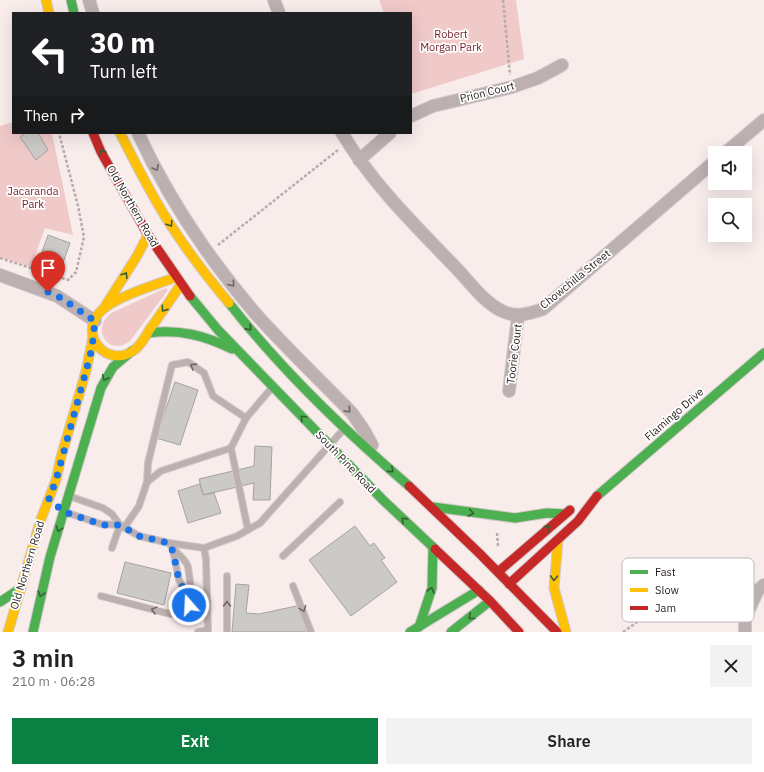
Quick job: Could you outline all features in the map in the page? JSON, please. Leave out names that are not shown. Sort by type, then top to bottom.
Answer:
[{"type":"main road","points":[[46,0],[49,12]]},
{"type":"main road","points":[[70,0],[74,12]]},
{"type":"main road","name":"Old Northern Road","points":[[93,134],[101,152],[148,235],[187,274]]},
{"type":"main road","name":"Old Northern Road","points":[[121,134],[160,208],[187,274]]},
{"type":"main road","name":"Old Northern Road","points":[[8,632],[41,519],[56,480],[85,378],[97,315],[104,308],[137,256],[148,235]]},
{"type":"main road","points":[[104,308],[187,274],[234,311],[259,339],[346,428],[378,459],[433,507],[493,577],[509,584],[557,632]]},
{"type":"main road","name":"Old Northern Road","points":[[33,632],[38,605],[68,496],[102,383],[115,364],[132,352],[148,333],[187,274]]},
{"type":"main road","name":"South Pine Road","points":[[187,274],[218,330],[239,353],[432,547],[479,590],[495,597],[520,632]]},
{"type":"main road","points":[[148,333],[169,330],[193,333],[209,337],[239,353]]},
{"type":"main road","points":[[93,336],[99,349],[107,355],[119,356],[132,352]]},
{"type":"main road","name":"Flamingo Drive","points":[[410,632],[479,590],[566,514],[599,494],[760,356]]},
{"type":"main road","name":"Flamingo Drive","points":[[451,632],[495,597],[558,540],[578,521],[599,494]]},
{"type":"main road","points":[[49,499],[68,496]]},
{"type":"main road","points":[[49,499],[64,512]]},
{"type":"main road","points":[[433,507],[515,518],[547,514],[566,514]]},
{"type":"main road","points":[[558,540],[554,588],[566,632]]},
{"type":"main road","points":[[419,627],[433,585],[432,547]]},
{"type":"main road","points":[[0,602],[21,588]]},
{"type":"street","points":[[89,0],[93,12]]},
{"type":"street","points":[[274,0],[279,12]]},
{"type":"street","name":"Prion Court","points":[[412,116],[433,106],[512,87],[538,78],[562,65]]},
{"type":"street","points":[[733,146],[764,120]]},
{"type":"street","points":[[139,134],[168,190],[208,252],[256,314],[359,422],[378,459]]},
{"type":"street","points":[[359,160],[389,134]]},
{"type":"street","points":[[345,138],[359,160],[385,194],[486,300],[501,311],[518,316]]},
{"type":"street","name":"Chowchilla Street","points":[[518,316],[543,309],[708,167]]},
{"type":"street","points":[[0,275],[57,296],[95,321]]},
{"type":"street","name":"Toorie Court","points":[[509,391],[518,316]]},
{"type":"street","points":[[760,356],[764,369]]},
{"type":"street","points":[[754,599],[758,590],[764,586]]},
{"type":"lane","points":[[112,548],[122,526],[139,506],[148,482],[148,463],[172,365],[188,362],[204,373],[213,396],[246,418]]},
{"type":"lane","points":[[248,530],[232,448],[246,418],[264,395],[273,387]]},
{"type":"lane","points":[[68,496],[106,509],[122,526],[139,536],[169,543],[204,548],[248,530],[260,523],[346,428]]},
{"type":"lane","points":[[148,482],[161,472],[232,448]]},
{"type":"lane","points":[[283,556],[340,502]]},
{"type":"lane","points":[[64,512],[104,525],[122,526]]},
{"type":"lane","points":[[101,596],[170,614],[184,612],[189,605],[190,598],[188,565],[173,550],[169,543]]},
{"type":"lane","points":[[198,632],[208,631],[204,548]]},
{"type":"lane","points":[[173,550],[179,580],[190,598]]},
{"type":"lane","points":[[227,576],[227,632]]},
{"type":"lane","points":[[293,586],[311,632]]},
{"type":"path","points":[[503,0],[512,87]]},
{"type":"path","points":[[0,258],[68,280],[76,272],[84,237],[78,206],[59,134]]},
{"type":"path","points":[[208,252],[345,138]]},
{"type":"path","points":[[622,632],[636,622]]},
{"type":"green space","name":"Robert Morgan Park","points":[[379,0],[516,0],[524,59],[412,94],[412,12],[384,12]]},
{"type":"green space","name":"Jacaranda Park","points":[[12,122],[12,134],[52,134],[73,235],[45,228],[31,267],[0,257],[0,126]]},
{"type":"green space","points":[[166,288],[168,290],[130,341],[123,345],[116,346],[105,340],[102,334],[102,327],[105,320],[111,313]]},
{"type":"building","points":[[24,134],[39,134],[48,150],[36,160],[20,137]]},
{"type":"building","points":[[48,235],[70,243],[63,263],[41,255]]},
{"type":"building","points":[[175,382],[198,390],[180,445],[156,438]]},
{"type":"building","points":[[255,446],[272,447],[270,500],[253,500],[254,483],[203,495],[199,479],[254,466]]},
{"type":"building","points":[[200,484],[203,495],[214,493],[221,513],[188,523],[178,491]]},
{"type":"building","points":[[355,526],[370,546],[374,543],[385,558],[381,560],[397,582],[351,616],[309,560]]},
{"type":"building","points":[[125,562],[171,573],[164,605],[117,593]]},
{"type":"building","points":[[236,584],[249,585],[246,613],[259,614],[301,605],[307,632],[232,632]]},
{"type":"traffic: fast","points":[[71,0],[74,12]]},
{"type":"traffic: fast","points":[[190,296],[218,330],[383,500],[435,549]]},
{"type":"traffic: fast","points":[[229,303],[291,375],[361,444],[409,486]]},
{"type":"traffic: fast","points":[[148,333],[170,332],[191,334],[222,344],[232,349]]},
{"type":"traffic: fast","points":[[33,632],[50,557],[101,388],[113,367],[132,351]]},
{"type":"traffic: fast","points":[[597,496],[764,353]]},
{"type":"traffic: fast","points":[[433,507],[515,518],[547,513],[565,514]]},
{"type":"traffic: fast","points":[[419,627],[432,588],[433,547]]},
{"type":"traffic: fast","points":[[0,602],[21,588]]},
{"type":"traffic: fast","points":[[410,632],[479,590]]},
{"type":"traffic: fast","points":[[451,632],[490,601]]},
{"type":"traffic: slow","points":[[46,0],[49,12]]},
{"type":"traffic: slow","points":[[121,134],[150,191],[170,224],[198,265],[229,303]]},
{"type":"traffic: slow","points":[[104,308],[137,256],[148,235]]},
{"type":"traffic: slow","points":[[176,277],[124,297],[106,307],[99,313],[94,322],[92,331],[94,340],[99,347],[106,353],[114,355],[123,355],[136,349],[143,341],[181,284]]},
{"type":"traffic: slow","points":[[8,632],[41,519],[56,480],[61,457],[86,371],[93,337]]},
{"type":"traffic: slow","points":[[558,540],[554,588],[566,632]]},
{"type":"traffic: jam","points":[[93,134],[101,152],[148,235],[190,296]]},
{"type":"traffic: jam","points":[[409,486],[479,553],[557,632]]},
{"type":"traffic: jam","points":[[509,584],[578,521],[597,496]]},
{"type":"traffic: jam","points":[[498,572],[570,510]]},
{"type":"traffic: jam","points":[[435,549],[490,601],[519,632]]},
{"type":"route","points":[[48,292],[61,298],[95,321],[92,331],[92,348],[61,457],[60,468],[49,499],[64,512],[104,525],[120,525],[139,536],[169,543],[173,550],[179,580],[190,598],[189,605]]}]
